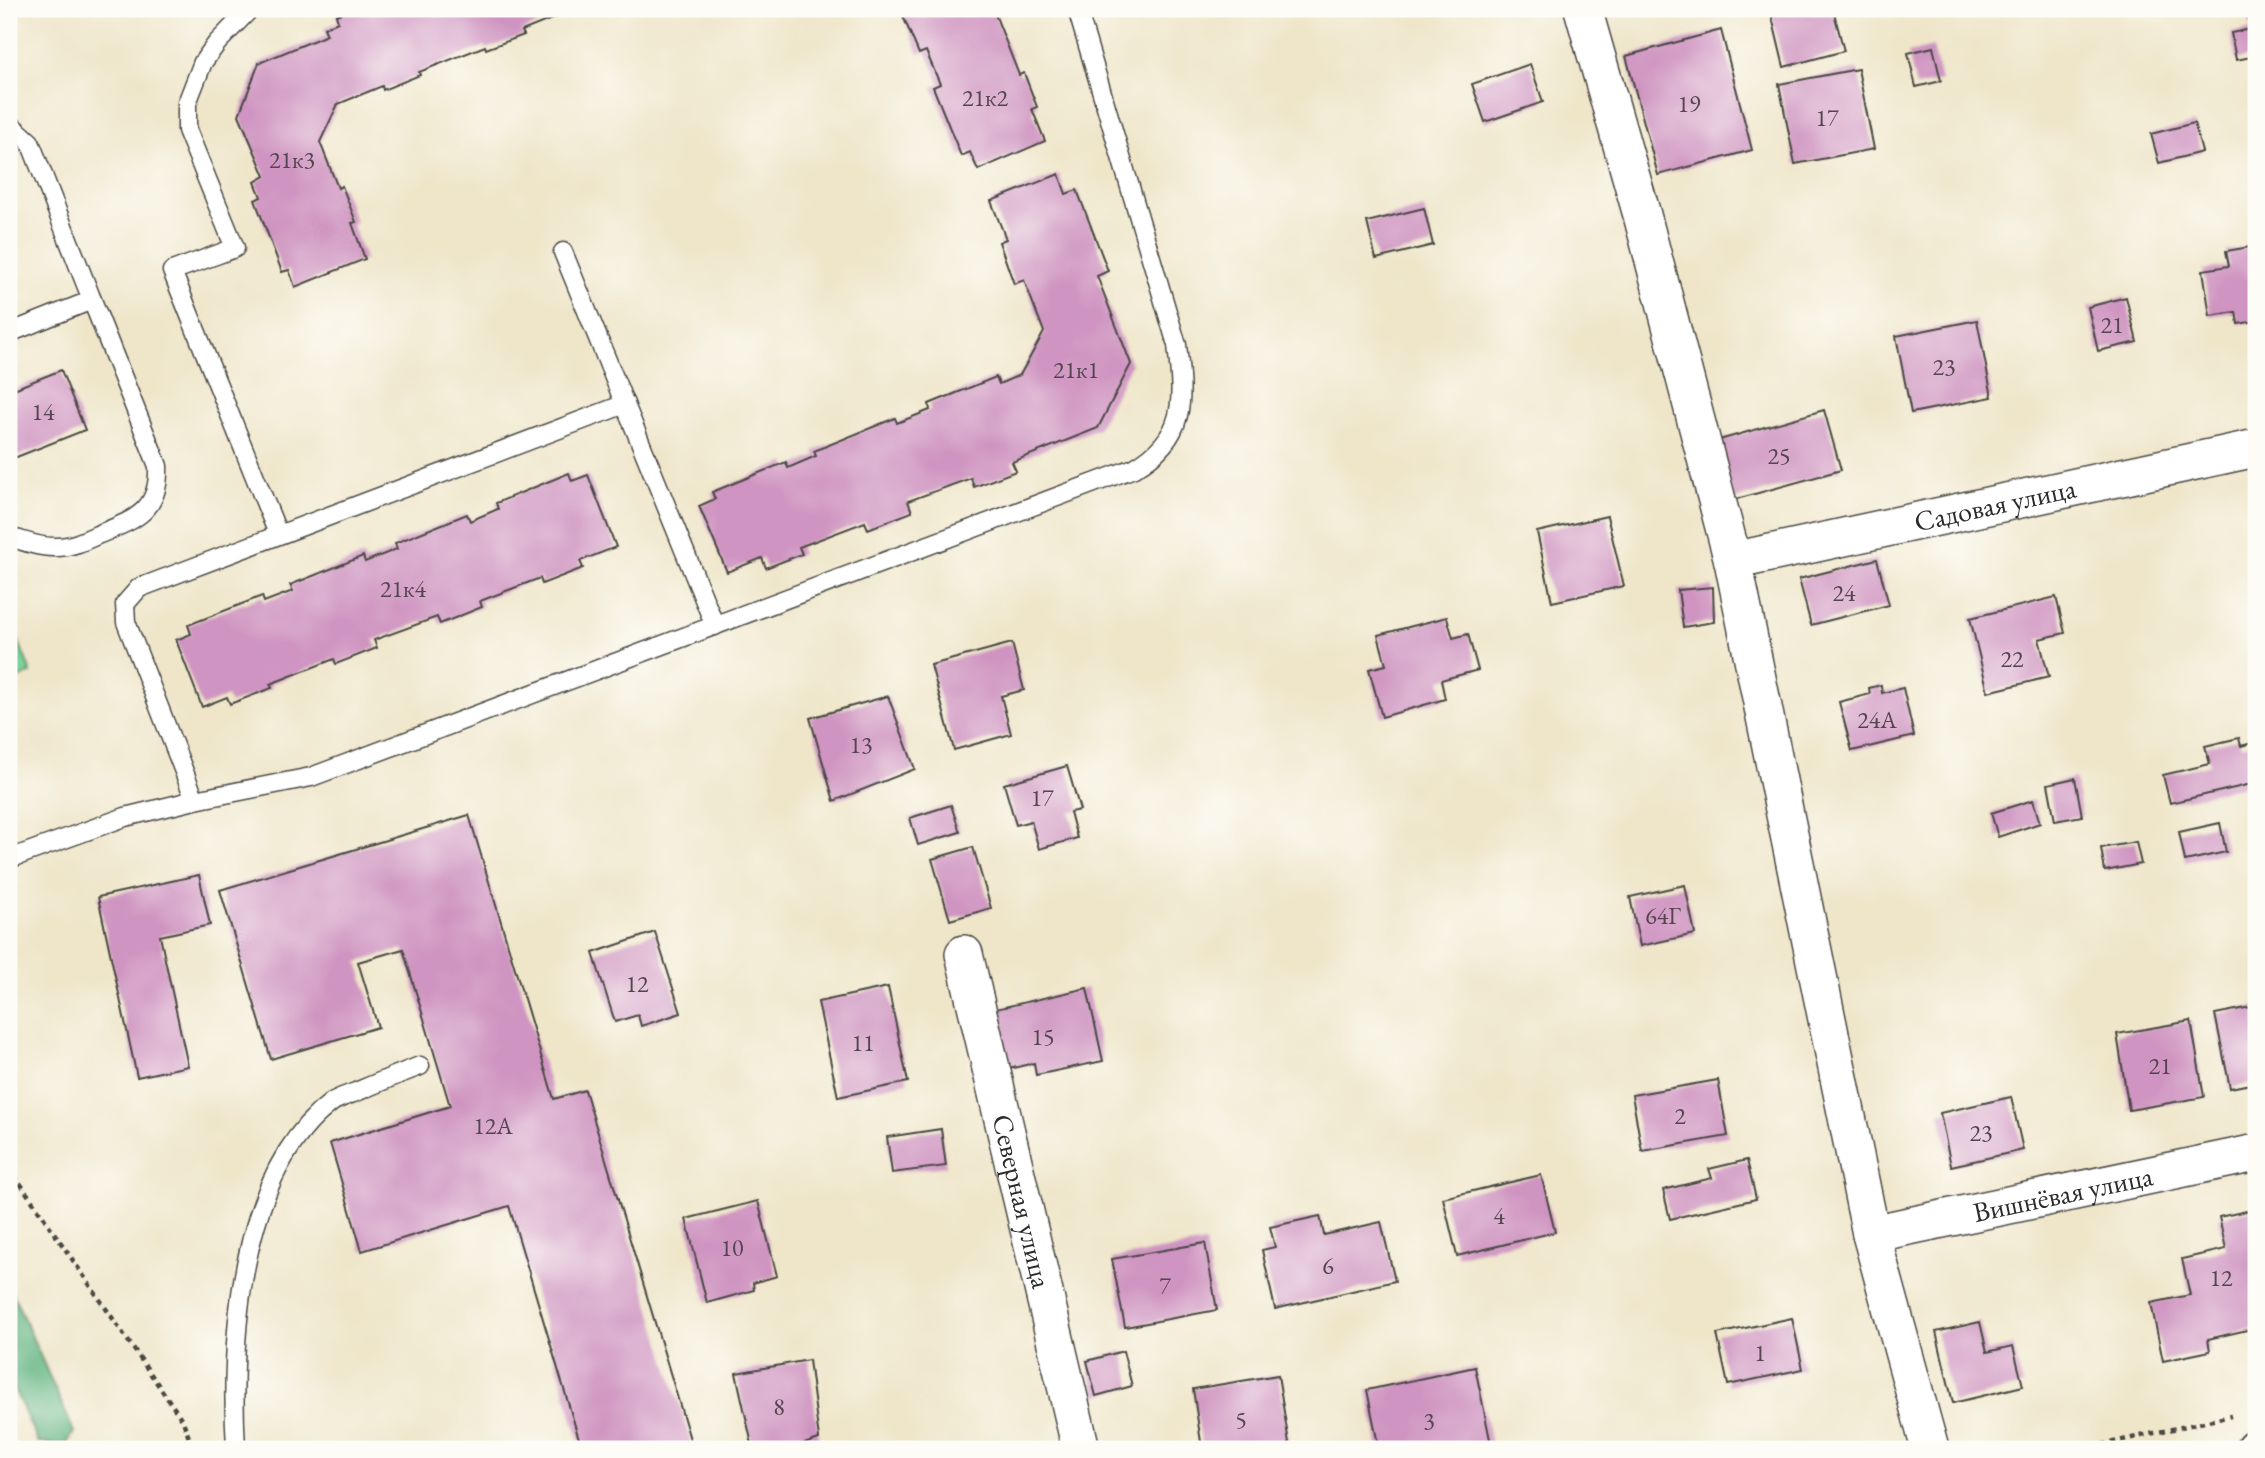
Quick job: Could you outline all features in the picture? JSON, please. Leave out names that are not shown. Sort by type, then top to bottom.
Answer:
[{"type":"street","points":[[1583,9],[1642,215],[1733,561],[1871,1234],[1930,1449]]},
{"type":"street","name":"Садовая улица","points":[[1733,561],[2256,448]]},
{"type":"street","name":"Северная улица","points":[[964,954],[1081,1449]]},
{"type":"street","name":"Вишнёвая улица","points":[[1871,1234],[2256,1153]]},
{"type":"lane","points":[[250,9],[217,43],[204,62],[187,103],[187,130],[235,248],[172,271],[278,534]]},
{"type":"lane","points":[[9,859],[125,817],[311,777],[1134,468],[1152,458],[1167,440],[1178,420],[1182,396],[1177,345],[1077,9]]},
{"type":"lane","points":[[9,123],[30,142],[158,466],[159,482],[145,511],[131,522],[76,544],[46,547],[9,537]]},
{"type":"lane","points":[[563,252],[715,626]]},
{"type":"lane","points":[[9,333],[92,300]]},
{"type":"lane","points":[[195,800],[126,622],[125,604],[139,587],[625,404]]},
{"type":"lane","points":[[236,1449],[233,1377],[241,1295],[263,1200],[282,1161],[305,1129],[333,1101],[420,1066]]},
{"type":"path","points":[[9,1167],[183,1421],[193,1449]]},
{"type":"path","points":[[2081,1449],[2243,1413]]},
{"type":"green space","points":[[9,616],[31,673],[9,682]]},
{"type":"green space","points":[[9,1285],[74,1432],[65,1447],[38,1442],[9,1378]]},
{"type":"building","points":[[352,9],[556,9],[559,16],[522,31],[524,35],[486,49],[485,46],[419,72],[420,75],[383,90],[382,86],[338,104],[320,142],[338,188],[342,186],[356,222],[352,223],[365,259],[295,287],[289,270],[282,272],[255,200],[261,197],[255,182],[265,176],[239,115],[259,63],[327,35],[324,28],[338,22],[336,15]]},
{"type":"building","points":[[900,9],[993,9],[1019,75],[1024,73],[1037,107],[1032,109],[1045,141],[978,170],[970,152],[961,156],[933,87],[940,84],[926,51],[919,54]]},
{"type":"building","points":[[1770,9],[1833,9],[1844,51],[1784,67]]},
{"type":"building","points":[[2247,9],[2256,9],[2256,56],[2236,60],[2231,33],[2251,29]]},
{"type":"building","points":[[1721,30],[1752,150],[1658,175],[1626,56]]},
{"type":"building","points":[[1933,47],[1941,81],[1916,87],[1908,53]]},
{"type":"building","points":[[1530,64],[1543,102],[1485,122],[1472,84]]},
{"type":"building","points":[[1858,69],[1874,149],[1795,164],[1779,84]]},
{"type":"building","points":[[2194,123],[2202,152],[2159,163],[2151,134]]},
{"type":"building","points":[[1059,174],[1066,194],[1077,190],[1108,271],[1097,276],[1131,364],[1098,428],[1012,462],[1016,471],[974,487],[971,478],[908,501],[912,512],[868,529],[865,522],[799,547],[802,554],[766,568],[762,558],[727,572],[699,506],[715,499],[712,492],[786,462],[788,468],[816,456],[814,451],[895,418],[897,423],[930,410],[929,404],[996,377],[999,384],[1020,375],[1044,332],[1024,280],[1014,284],[999,242],[1006,239],[991,201]]},
{"type":"building","points":[[1424,208],[1433,245],[1376,259],[1367,222]]},
{"type":"building","points":[[2256,246],[2256,321],[2238,324],[2236,312],[2210,316],[2203,270],[2229,266],[2226,251]]},
{"type":"building","points":[[2126,297],[2137,342],[2098,351],[2088,307]]},
{"type":"building","points":[[1977,320],[1992,397],[1911,413],[1896,336]]},
{"type":"building","points":[[61,370],[85,430],[9,460],[9,391]]},
{"type":"building","points":[[1824,410],[1841,470],[1733,500],[1716,441]]},
{"type":"building","points":[[569,473],[572,481],[588,475],[616,547],[580,561],[583,568],[542,584],[540,578],[480,601],[482,607],[440,624],[437,617],[374,640],[377,648],[336,664],[334,659],[270,684],[272,688],[230,704],[227,697],[202,707],[176,640],[191,634],[188,625],[262,596],[264,602],[293,591],[290,585],[363,556],[365,562],[397,549],[395,543],[467,514],[470,521],[498,509],[496,503]]},
{"type":"building","points":[[1607,516],[1624,586],[1552,602],[1537,532]]},
{"type":"building","points":[[1877,559],[1889,605],[1811,625],[1799,579]]},
{"type":"building","points":[[1713,587],[1714,622],[1683,627],[1678,590]]},
{"type":"building","points":[[2056,597],[2065,633],[2039,639],[2049,677],[1988,692],[1970,618]]},
{"type":"building","points":[[1447,617],[1453,638],[1468,634],[1478,670],[1441,680],[1445,699],[1382,717],[1369,669],[1386,665],[1378,635]]},
{"type":"building","points":[[1012,643],[1024,690],[1001,696],[1011,734],[954,750],[931,665]]},
{"type":"building","points":[[1881,685],[1882,693],[1903,688],[1914,736],[1852,751],[1839,702],[1870,694],[1869,688]]},
{"type":"building","points":[[888,696],[915,769],[834,801],[810,718]]},
{"type":"building","points":[[2239,738],[2241,746],[2256,742],[2256,783],[2170,803],[2163,775],[2210,764],[2205,746]]},
{"type":"building","points":[[1067,766],[1080,810],[1070,812],[1077,838],[1039,849],[1031,821],[1016,825],[1004,784]]},
{"type":"building","points":[[2075,778],[2082,816],[2055,821],[2048,784]]},
{"type":"building","points":[[2033,800],[2040,823],[1998,837],[1991,813]]},
{"type":"building","points":[[951,805],[960,832],[918,845],[910,818]]},
{"type":"building","points":[[469,815],[554,1099],[585,1090],[693,1449],[582,1449],[509,1206],[362,1251],[330,1143],[450,1106],[403,949],[358,962],[378,1027],[271,1059],[220,890]]},
{"type":"building","points":[[2220,823],[2226,852],[2185,861],[2179,832]]},
{"type":"building","points":[[2136,842],[2141,864],[2105,871],[2101,848]]},
{"type":"building","points":[[973,847],[991,908],[950,920],[932,859]]},
{"type":"building","points":[[199,875],[210,925],[160,936],[188,1066],[137,1077],[98,897]]},
{"type":"building","points":[[1685,885],[1695,934],[1640,946],[1630,897]]},
{"type":"building","points":[[655,932],[681,1013],[641,1026],[638,1015],[615,1022],[593,953]]},
{"type":"building","points":[[888,987],[908,1082],[838,1097],[818,1002]]},
{"type":"building","points":[[1087,988],[1103,1061],[1036,1075],[1034,1063],[996,1072],[983,1012]]},
{"type":"building","points":[[2256,1006],[2256,1083],[2230,1088],[2215,1014]]},
{"type":"building","points":[[2191,1021],[2204,1097],[2129,1110],[2117,1034]]},
{"type":"building","points":[[1718,1080],[1728,1136],[1642,1151],[1632,1095]]},
{"type":"building","points":[[2011,1097],[2023,1150],[1951,1166],[1940,1113]]},
{"type":"building","points":[[941,1129],[946,1166],[892,1173],[887,1137]]},
{"type":"building","points":[[1747,1160],[1756,1199],[1670,1219],[1663,1190],[1712,1178],[1709,1169]]},
{"type":"building","points":[[1541,1175],[1555,1232],[1457,1256],[1443,1198]]},
{"type":"building","points":[[758,1201],[777,1276],[753,1283],[754,1290],[707,1303],[686,1219]]},
{"type":"building","points":[[2256,1209],[2256,1328],[2208,1339],[2210,1351],[2163,1361],[2151,1303],[2190,1295],[2182,1259],[2226,1249],[2219,1217]]},
{"type":"building","points":[[1320,1216],[1324,1235],[1381,1222],[1395,1281],[1275,1309],[1262,1250],[1275,1247],[1270,1227]]},
{"type":"building","points":[[1205,1243],[1217,1310],[1125,1327],[1112,1259]]},
{"type":"building","points":[[1792,1318],[1803,1369],[1728,1385],[1717,1334]]},
{"type":"building","points":[[1980,1322],[1987,1352],[2013,1346],[2023,1386],[1953,1403],[1936,1332]]},
{"type":"building","points":[[1123,1351],[1132,1386],[1096,1396],[1087,1361]]},
{"type":"building","points":[[809,1360],[819,1439],[789,1449],[753,1449],[736,1373]]},
{"type":"building","points":[[1475,1367],[1492,1449],[1379,1449],[1367,1390]]},
{"type":"building","points":[[1278,1375],[1290,1449],[1202,1449],[1193,1389]]}]
